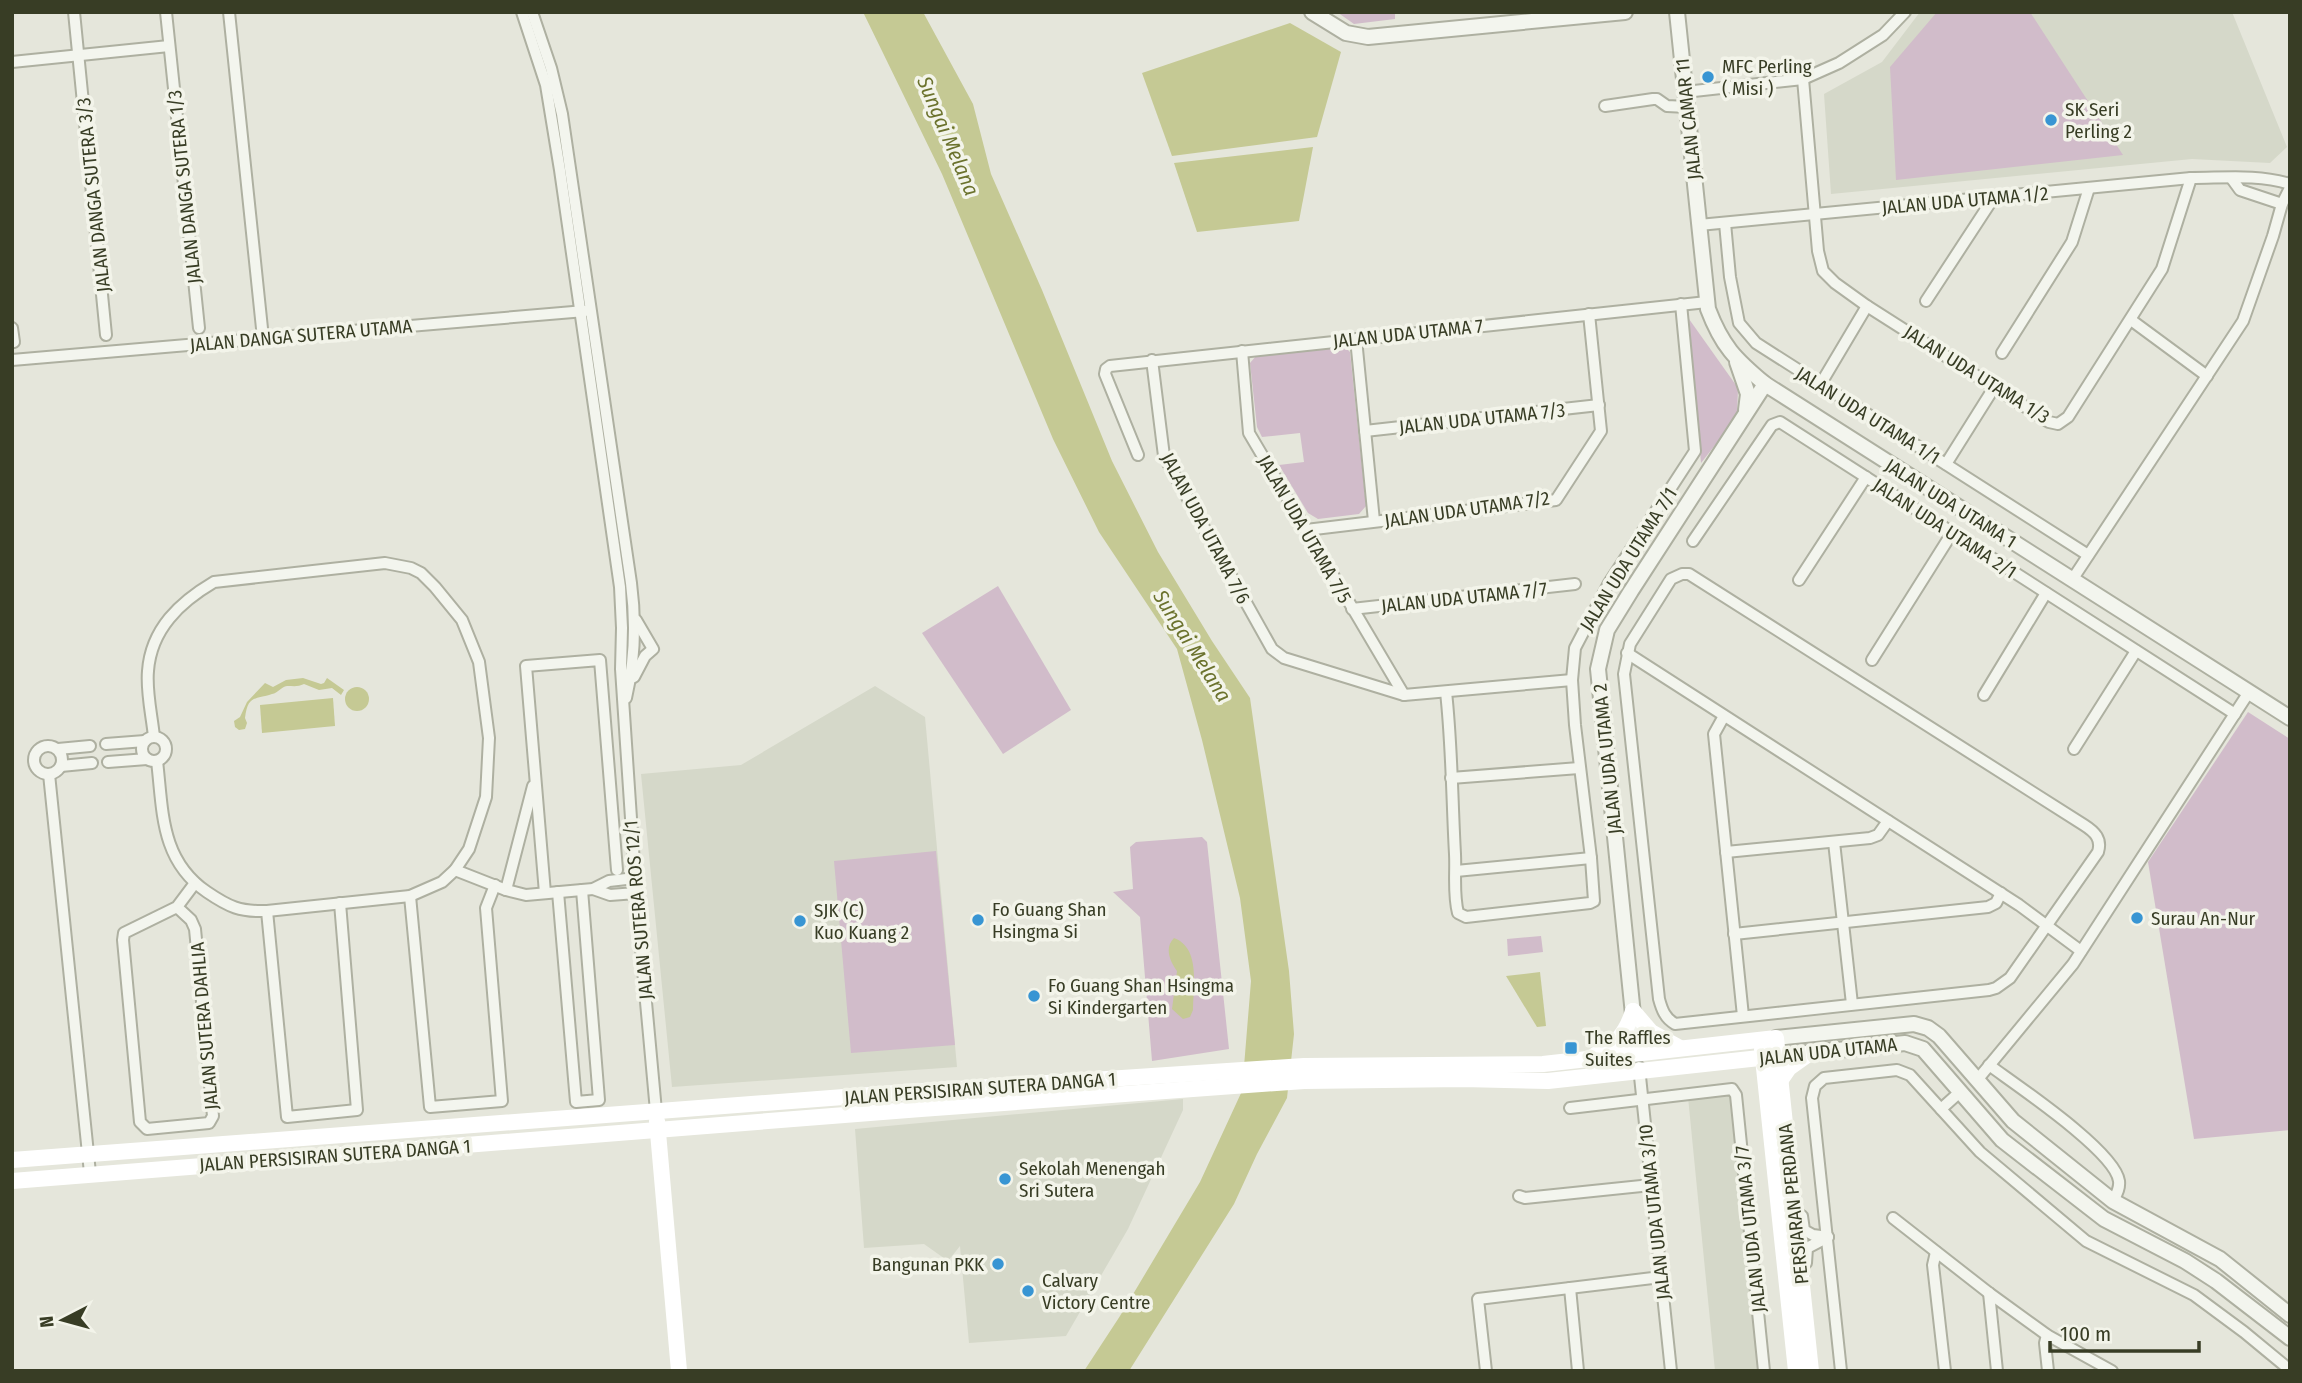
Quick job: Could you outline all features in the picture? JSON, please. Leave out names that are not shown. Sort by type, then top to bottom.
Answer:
[{"type":"main road","points":[[1633,1011],[1651,1032],[1681,1049]]},
{"type":"main road","points":[[1587,1059],[1619,1040],[1627,1029],[1633,1011]]},
{"type":"main road","name":"JALAN UDA UTAMA","points":[[1304,1074],[1543,1064],[1768,1039]]},
{"type":"main road","name":"PERSIARAN PERDANA","points":[[1768,1039],[1796,1371]]},
{"type":"main road","points":[[1732,1061],[1746,1065],[1773,1081],[1810,1053]]},
{"type":"main road","name":"JALAN UDA UTAMA","points":[[1304,1074],[1548,1082],[1770,1057]]},
{"type":"main road","name":"JALAN PERSISIRAN SUTERA DANGA 1","points":[[12,1181],[657,1131],[1304,1074]]},
{"type":"main road","name":"JALAN PERSISIRAN SUTERA DANGA 1","points":[[12,1160],[885,1094],[1235,1079]]},
{"type":"main road","name":"PERSIARAN PERDANA","points":[[1773,1081],[1790,1168],[1811,1371]]},
{"type":"main road","points":[[656,1111],[679,1371]]},
{"type":"street","name":"JALAN DANGA SUTERA 3/3","points":[[74,12],[106,335]]},
{"type":"street","name":"JALAN DANGA SUTERA 1/3","points":[[166,12],[199,328]]},
{"type":"street","points":[[229,12],[263,338]]},
{"type":"street","points":[[522,12],[546,85],[586,311]]},
{"type":"street","points":[[531,12],[551,68],[562,114],[602,425],[635,617],[641,632],[653,649],[645,656],[629,686]]},
{"type":"street","points":[[1312,12],[1346,33],[1368,37],[1625,12]]},
{"type":"street","name":"JALAN CAMAR 11","points":[[1676,12],[1699,225]]},
{"type":"street","points":[[1685,92],[1803,79],[1839,63],[1883,35],[1905,12]]},
{"type":"street","points":[[12,62],[169,47]]},
{"type":"street","name":"JALAN UDA UTAMA 1/3","points":[[1803,79],[1818,251],[1823,271],[1867,306],[1995,386],[2042,419],[2057,424],[2068,417],[2162,269],[2191,178]]},
{"type":"street","points":[[1605,106],[1657,99],[1667,106],[1686,107]]},
{"type":"street","name":"JALAN UDA UTAMA 1/2","points":[[1699,225],[2191,178],[2232,179],[2240,176],[2277,180],[2290,186]]},
{"type":"street","points":[[2232,179],[2240,190],[2282,204]]},
{"type":"street","points":[[2072,580],[2243,321],[2290,186]]},
{"type":"street","points":[[2002,353],[2072,242],[2089,188]]},
{"type":"street","points":[[1926,301],[1994,197]]},
{"type":"street","name":"JALAN UDA UTAMA 1/1","points":[[1725,223],[1730,277],[1739,323],[1756,343],[2088,555]]},
{"type":"street","name":"JALAN UDA UTAMA 1","points":[[1699,225],[1707,302],[1721,340],[1736,360],[1765,384],[2290,718]]},
{"type":"street","name":"JALAN UDA UTAMA 7","points":[[1138,455],[1105,374],[1105,369],[1110,366],[1707,302]]},
{"type":"street","name":"JALAN UDA UTAMA 7/1","points":[[1456,871],[1455,903],[1458,913],[1466,917],[1594,901],[1572,680],[1575,648],[1609,583],[1695,451],[1681,304]]},
{"type":"street","points":[[1820,385],[1867,306]]},
{"type":"street","name":"JALAN DANGA SUTERA UTAMA","points":[[12,360],[586,311]]},
{"type":"street","name":"JALAN UDA UTAMA 7/2","points":[[1306,530],[1556,500],[1601,431],[1589,314]]},
{"type":"street","points":[[2131,320],[2207,376]]},
{"type":"street","points":[[12,328],[14,342]]},
{"type":"street","points":[[1356,339],[1374,521]]},
{"type":"street","name":"JALAN UDA UTAMA 7/5","points":[[1242,351],[1249,433],[1404,695]]},
{"type":"street","name":"JALAN UDA UTAMA 7/6","points":[[1152,360],[1164,456],[1272,649],[1284,658],[1404,695]]},
{"type":"street","points":[[1736,360],[1748,394],[1745,415]]},
{"type":"street","name":"JALAN UDA UTAMA 2","points":[[1637,1054],[1598,669],[1607,630],[1765,384]]},
{"type":"street","points":[[1946,464],[1995,386]]},
{"type":"street","points":[[1745,415],[1770,400],[1796,404]]},
{"type":"street","name":"JALAN UDA UTAMA 7/3","points":[[1365,431],[1599,405]]},
{"type":"street","name":"JALAN UDA UTAMA 2/1","points":[[1693,541],[1772,425],[1780,422],[2235,714]]},
{"type":"street","name":"JALAN SUTERA ROS 12/1","points":[[602,425],[620,587],[621,652],[636,893],[656,1111]]},
{"type":"street","points":[[1799,580],[1866,477]]},
{"type":"street","points":[[1872,660],[1952,533]]},
{"type":"street","points":[[385,564],[411,568],[421,573],[435,587],[461,620],[479,662],[489,738],[486,797],[468,849],[455,870],[442,882],[410,896],[267,911],[248,912],[228,906],[195,883],[178,864],[165,834],[151,760],[142,752],[150,739],[148,680],[151,652],[170,615],[190,596],[214,582],[385,564]]},
{"type":"street","points":[[1689,574],[2084,825],[2098,836],[2098,852],[2014,973],[1996,988],[1675,1024],[1668,1020],[1662,1010],[1624,674],[1627,653],[1671,579],[1689,574]]},
{"type":"street","name":"JALAN UDA UTAMA 7/7","points":[[1353,609],[1575,584]]},
{"type":"street","points":[[1983,695],[2046,593]]},
{"type":"street","name":"JALAN SUTERA ROS 12/1","points":[[624,708],[629,686],[635,617]]},
{"type":"street","points":[[621,652],[633,651]]},
{"type":"street","points":[[2074,749],[2136,651]]},
{"type":"street","points":[[1627,653],[2001,893],[2081,951]]},
{"type":"street","name":"JALAN SUTERA ROS 12/1","points":[[535,776],[526,666],[600,660],[617,870]]},
{"type":"street","points":[[1404,695],[1572,680]]},
{"type":"street","points":[[1446,692],[1451,737],[1456,871],[1591,858]]},
{"type":"street","points":[[1978,1079],[2073,964],[2249,692]]},
{"type":"street","points":[[1724,716],[1714,734],[1743,1016]]},
{"type":"street","points":[[106,744],[150,739],[161,740],[166,746],[163,757],[108,762]]},
{"type":"street","points":[[58,749],[62,757],[61,766],[54,773],[40,772],[35,755],[45,746],[58,749],[90,746]]},
{"type":"street","points":[[61,766],[92,764]]},
{"type":"street","points":[[1451,778],[1579,768]]},
{"type":"street","points":[[50,774],[90,1174]]},
{"type":"street","points":[[506,890],[535,776]]},
{"type":"street","points":[[535,776],[545,893]]},
{"type":"street","points":[[1726,852],[1870,838],[1878,835],[1888,821]]},
{"type":"street","points":[[1834,842],[1852,1004]]},
{"type":"street","points":[[455,870],[526,895],[588,890],[610,895],[636,893]]},
{"type":"street","points":[[588,890],[609,881],[635,878]]},
{"type":"street","points":[[177,907],[195,883]]},
{"type":"street","points":[[410,896],[430,1107],[502,1101],[486,908],[495,885]]},
{"type":"street","points":[[558,892],[576,1102],[599,1100],[588,890]]},
{"type":"street","points":[[1734,934],[1988,907],[1996,903],[2001,893]]},
{"type":"street","points":[[267,911],[287,1117],[357,1110],[340,903]]},
{"type":"street","name":"JALAN SUTERA DAHLIA","points":[[177,907],[191,920],[195,929],[212,1116],[209,1123],[147,1129],[140,1122],[123,940],[124,933],[177,907]]},
{"type":"street","name":"JALAN UDA UTAMA","points":[[1768,1039],[1914,1024],[1928,1028],[1939,1036],[2013,1121],[2113,1201],[2220,1259],[2290,1315]]},
{"type":"street","name":"JALAN UDA UTAMA","points":[[1770,1057],[1905,1043],[1923,1049],[2002,1140],[2104,1219],[2185,1261],[2216,1281],[2290,1338]]},
{"type":"street","name":"JALAN UDA UTAMA 3/10","points":[[1637,1054],[1671,1371]]},
{"type":"street","points":[[1989,1065],[2075,1130],[2111,1165],[2119,1179],[2118,1191],[2113,1201]]},
{"type":"street","points":[[1841,1371],[1825,1199],[1812,1098],[1815,1086],[1824,1078],[1897,1070],[1910,1075],[1980,1152],[2086,1241],[2194,1295],[2245,1332],[2290,1370]]},
{"type":"street","name":"JALAN UDA UTAMA 3/7","points":[[1642,1098],[1732,1089],[1736,1095],[1764,1371]]},
{"type":"street","points":[[1941,1109],[1961,1091]]},
{"type":"street","points":[[1570,1108],[1642,1098]]},
{"type":"street","points":[[1790,1168],[1798,1191],[1804,1230],[1828,1237]]},
{"type":"street","points":[[1519,1196],[1525,1198],[1651,1185]]},
{"type":"street","points":[[1894,1217],[1989,1293],[2047,1335],[2112,1371]]},
{"type":"street","points":[[1805,1320],[1810,1296],[1805,1252],[1807,1248],[1828,1237]]},
{"type":"street","points":[[1936,1252],[1933,1265],[1945,1371]]},
{"type":"street","points":[[1486,1371],[1478,1299],[1661,1278]]},
{"type":"street","points":[[1570,1288],[1578,1371]]},
{"type":"street","points":[[1989,1293],[1997,1371]]},
{"type":"street","points":[[2245,1332],[2259,1314]]},
{"type":"street","points":[[2047,1335],[2045,1343],[2048,1371]]},
{"type":"shaded area","points":[[1337,12],[1395,12],[1395,19],[1354,24]]},
{"type":"shaded area","name":"SK Seri Perling 2","points":[[1920,12],[2232,12],[2287,147],[2270,163],[2192,159],[1831,194],[1824,94],[1882,62]]},
{"type":"shaded area","points":[[1937,12],[2030,12],[2123,155],[1896,180],[1890,67]]},
{"type":"shaded area","points":[[1689,319],[1738,388],[1737,417],[1701,463]]},
{"type":"shaded area","points":[[1344,346],[1350,352],[1366,506],[1359,514],[1318,519],[1308,513],[1279,465],[1304,462],[1300,433],[1262,437],[1257,427],[1250,363],[1256,356]]},
{"type":"shaded area","points":[[998,586],[1071,710],[1003,754],[922,633]]},
{"type":"shaded area","name":"SJK (C) Kuo Kuang 2","points":[[875,686],[925,717],[957,1067],[672,1087],[641,774],[741,765]]},
{"type":"shaded area","points":[[2248,712],[2290,739],[2290,1130],[2194,1139],[2148,862]]},
{"type":"shaded area","points":[[1202,837],[1207,842],[1229,1049],[1152,1061],[1140,917],[1113,892],[1133,889],[1130,847],[1136,842]]},
{"type":"shaded area","points":[[936,851],[955,1045],[851,1053],[834,861]]},
{"type":"shaded area","points":[[1541,936],[1543,952],[1508,956],[1507,939]]},
{"type":"shaded area","points":[[1725,1092],[1733,1096],[1761,1371],[1715,1371],[1688,1097]]},
{"type":"shaded area","name":"Sekolah Menengah Sri Sutera","points":[[1183,1099],[1183,1110],[1128,1229],[1066,1336],[969,1343],[960,1246],[948,1261],[924,1244],[864,1248],[855,1129]]},
{"type":"water","name":"Sungai Melana","points":[[863,12],[923,12],[973,104],[991,174],[1112,461],[1158,552],[1250,698],[1289,971],[1294,1034],[1287,1098],[1234,1204],[1129,1371],[1084,1371],[1200,1182],[1242,1091],[1251,981],[1240,898],[1177,649],[1099,532],[1053,439],[942,174]]},
{"type":"water","points":[[1290,23],[1341,52],[1317,137],[1172,156],[1142,73]]},
{"type":"water","points":[[1313,147],[1299,221],[1197,232],[1174,163]]},
{"type":"water","points":[[303,678],[321,684],[327,678],[344,690],[341,695],[332,688],[319,690],[304,684],[285,687],[250,702],[246,711],[245,729],[239,730],[235,727],[234,721],[240,717],[247,702],[265,683],[273,687],[286,680]]},
{"type":"water","points":[[357,687],[365,691],[369,699],[365,707],[357,711],[349,707],[345,699],[349,691]]},
{"type":"water","points":[[333,698],[335,726],[262,733],[260,705]]},
{"type":"water","points":[[1174,938],[1188,950],[1194,969],[1193,1010],[1190,1017],[1183,1019],[1172,1009],[1177,971],[1170,959],[1169,946]]},
{"type":"water","points":[[1540,972],[1546,1026],[1537,1027],[1506,976]]},
{"type":"place","name":"MFC Perling ( Misi )","points":[[1708,77]]},
{"type":"place","name":"SK Seri Perling 2","points":[[2051,120]]},
{"type":"place","name":"Surau An-Nur","points":[[2137,918]]},
{"type":"place","name":"Fo Guang Shan Hsingma Si","points":[[978,920]]},
{"type":"place","name":"SJK (C) Kuo Kuang 2","points":[[800,921]]},
{"type":"place","name":"Fo Guang Shan Hsingma Si Kindergarten","points":[[1034,996]]},
{"type":"place","name":"The Raffles Suites","points":[[1571,1048]]},
{"type":"place","name":"Sekolah Menengah Sri Sutera","points":[[1005,1179]]},
{"type":"place","name":"Bangunan PKK","points":[[998,1264]]},
{"type":"place","name":"Calvary Victory Centre","points":[[1028,1291]]}]
